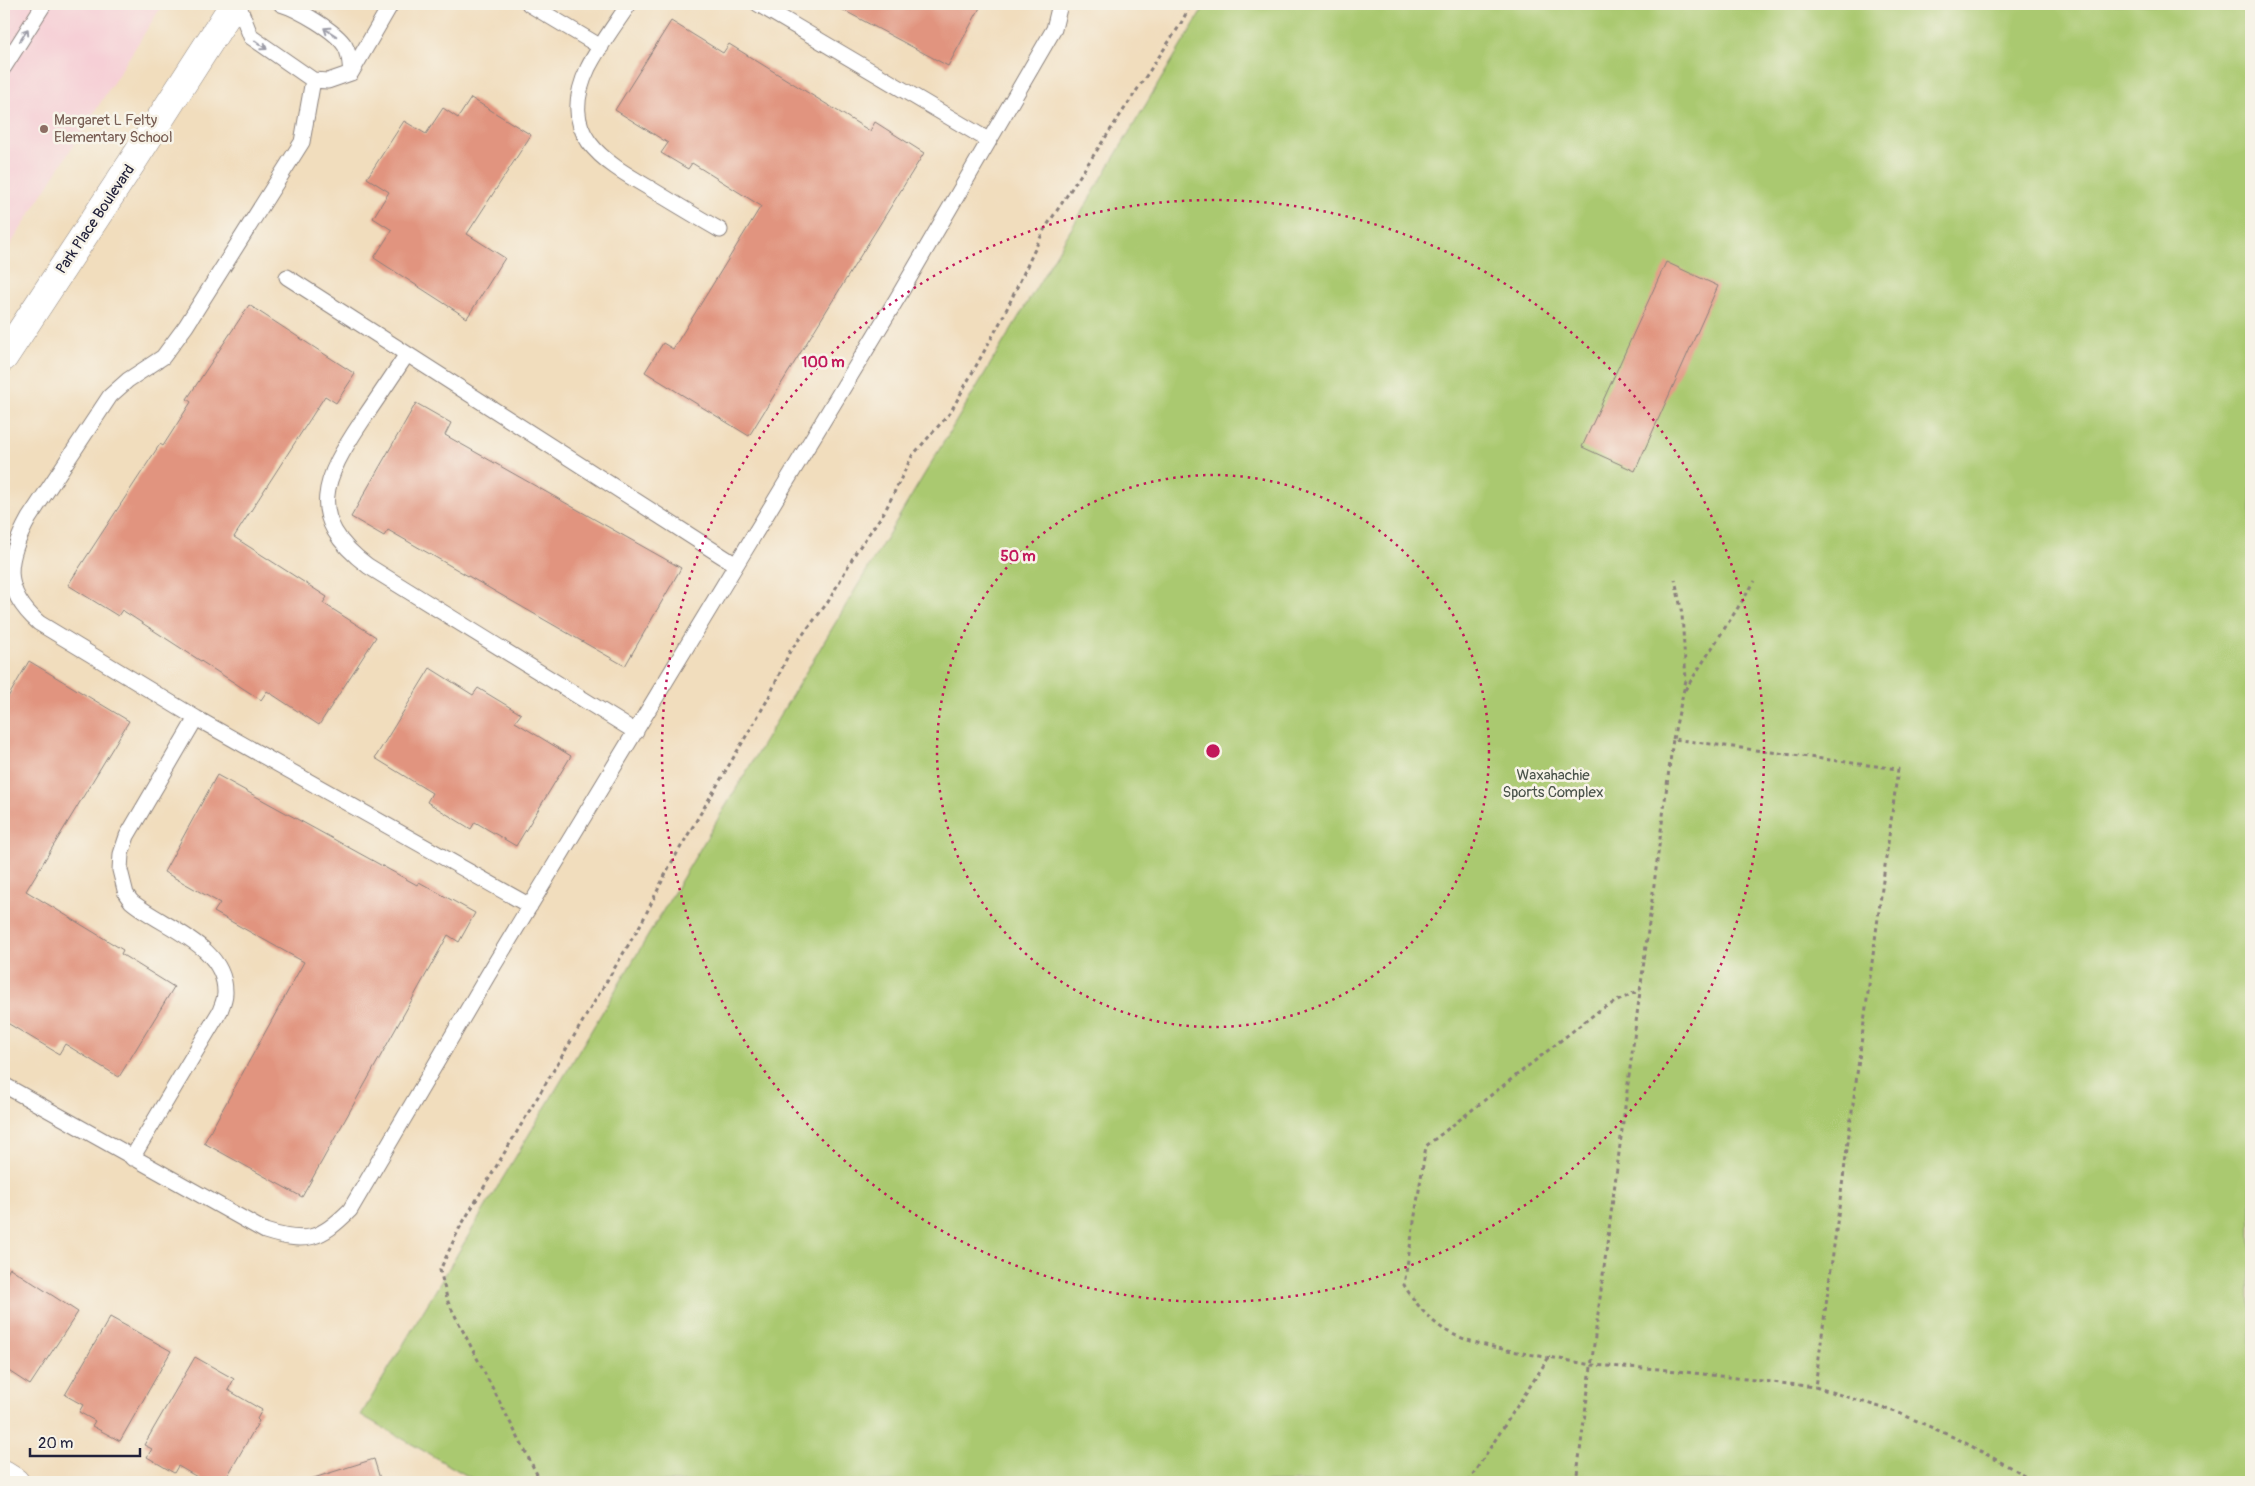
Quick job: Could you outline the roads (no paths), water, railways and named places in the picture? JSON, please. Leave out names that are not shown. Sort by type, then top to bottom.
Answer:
[{"type":"street","name":"Park Place Boulevard","points":[[4,357],[234,4]]},
{"type":"street","points":[[4,1476],[15,1482]]},
{"type":"lane","points":[[4,67],[44,4]]},
{"type":"lane","points":[[238,4],[251,37],[313,80],[328,81],[351,73],[391,4]]},
{"type":"lane","points":[[281,4],[292,7],[338,37],[346,47],[351,73]]},
{"type":"lane","points":[[529,4],[601,47]]},
{"type":"lane","points":[[629,4],[588,69],[581,89],[578,123],[585,139],[597,154],[616,170],[720,230]]},
{"type":"lane","points":[[758,4],[988,140]]},
{"type":"lane","points":[[4,1085],[265,1231],[282,1237],[300,1238],[326,1232],[350,1210],[530,906],[898,297],[1054,29],[1060,4]]},
{"type":"lane","points":[[313,80],[302,142],[186,326],[163,357],[118,387],[110,396],[17,539],[11,556],[10,575],[14,590],[26,612],[39,623],[196,718],[530,906]]},
{"type":"lane","points":[[287,278],[736,565]]},
{"type":"lane","points":[[407,354],[342,451],[333,468],[327,487],[326,508],[330,523],[338,538],[350,552],[368,566],[636,732]]},
{"type":"lane","points":[[132,1158],[220,1012],[225,994],[224,978],[215,962],[205,950],[131,901],[126,894],[120,870],[122,854],[135,820],[196,718]]},
{"type":"place","name":"Margaret L Felty Elementary School","points":[[44,129]]},
{"type":"park label","name":"Waxahachie Sports Complex","points":[[1553,784]]}]
